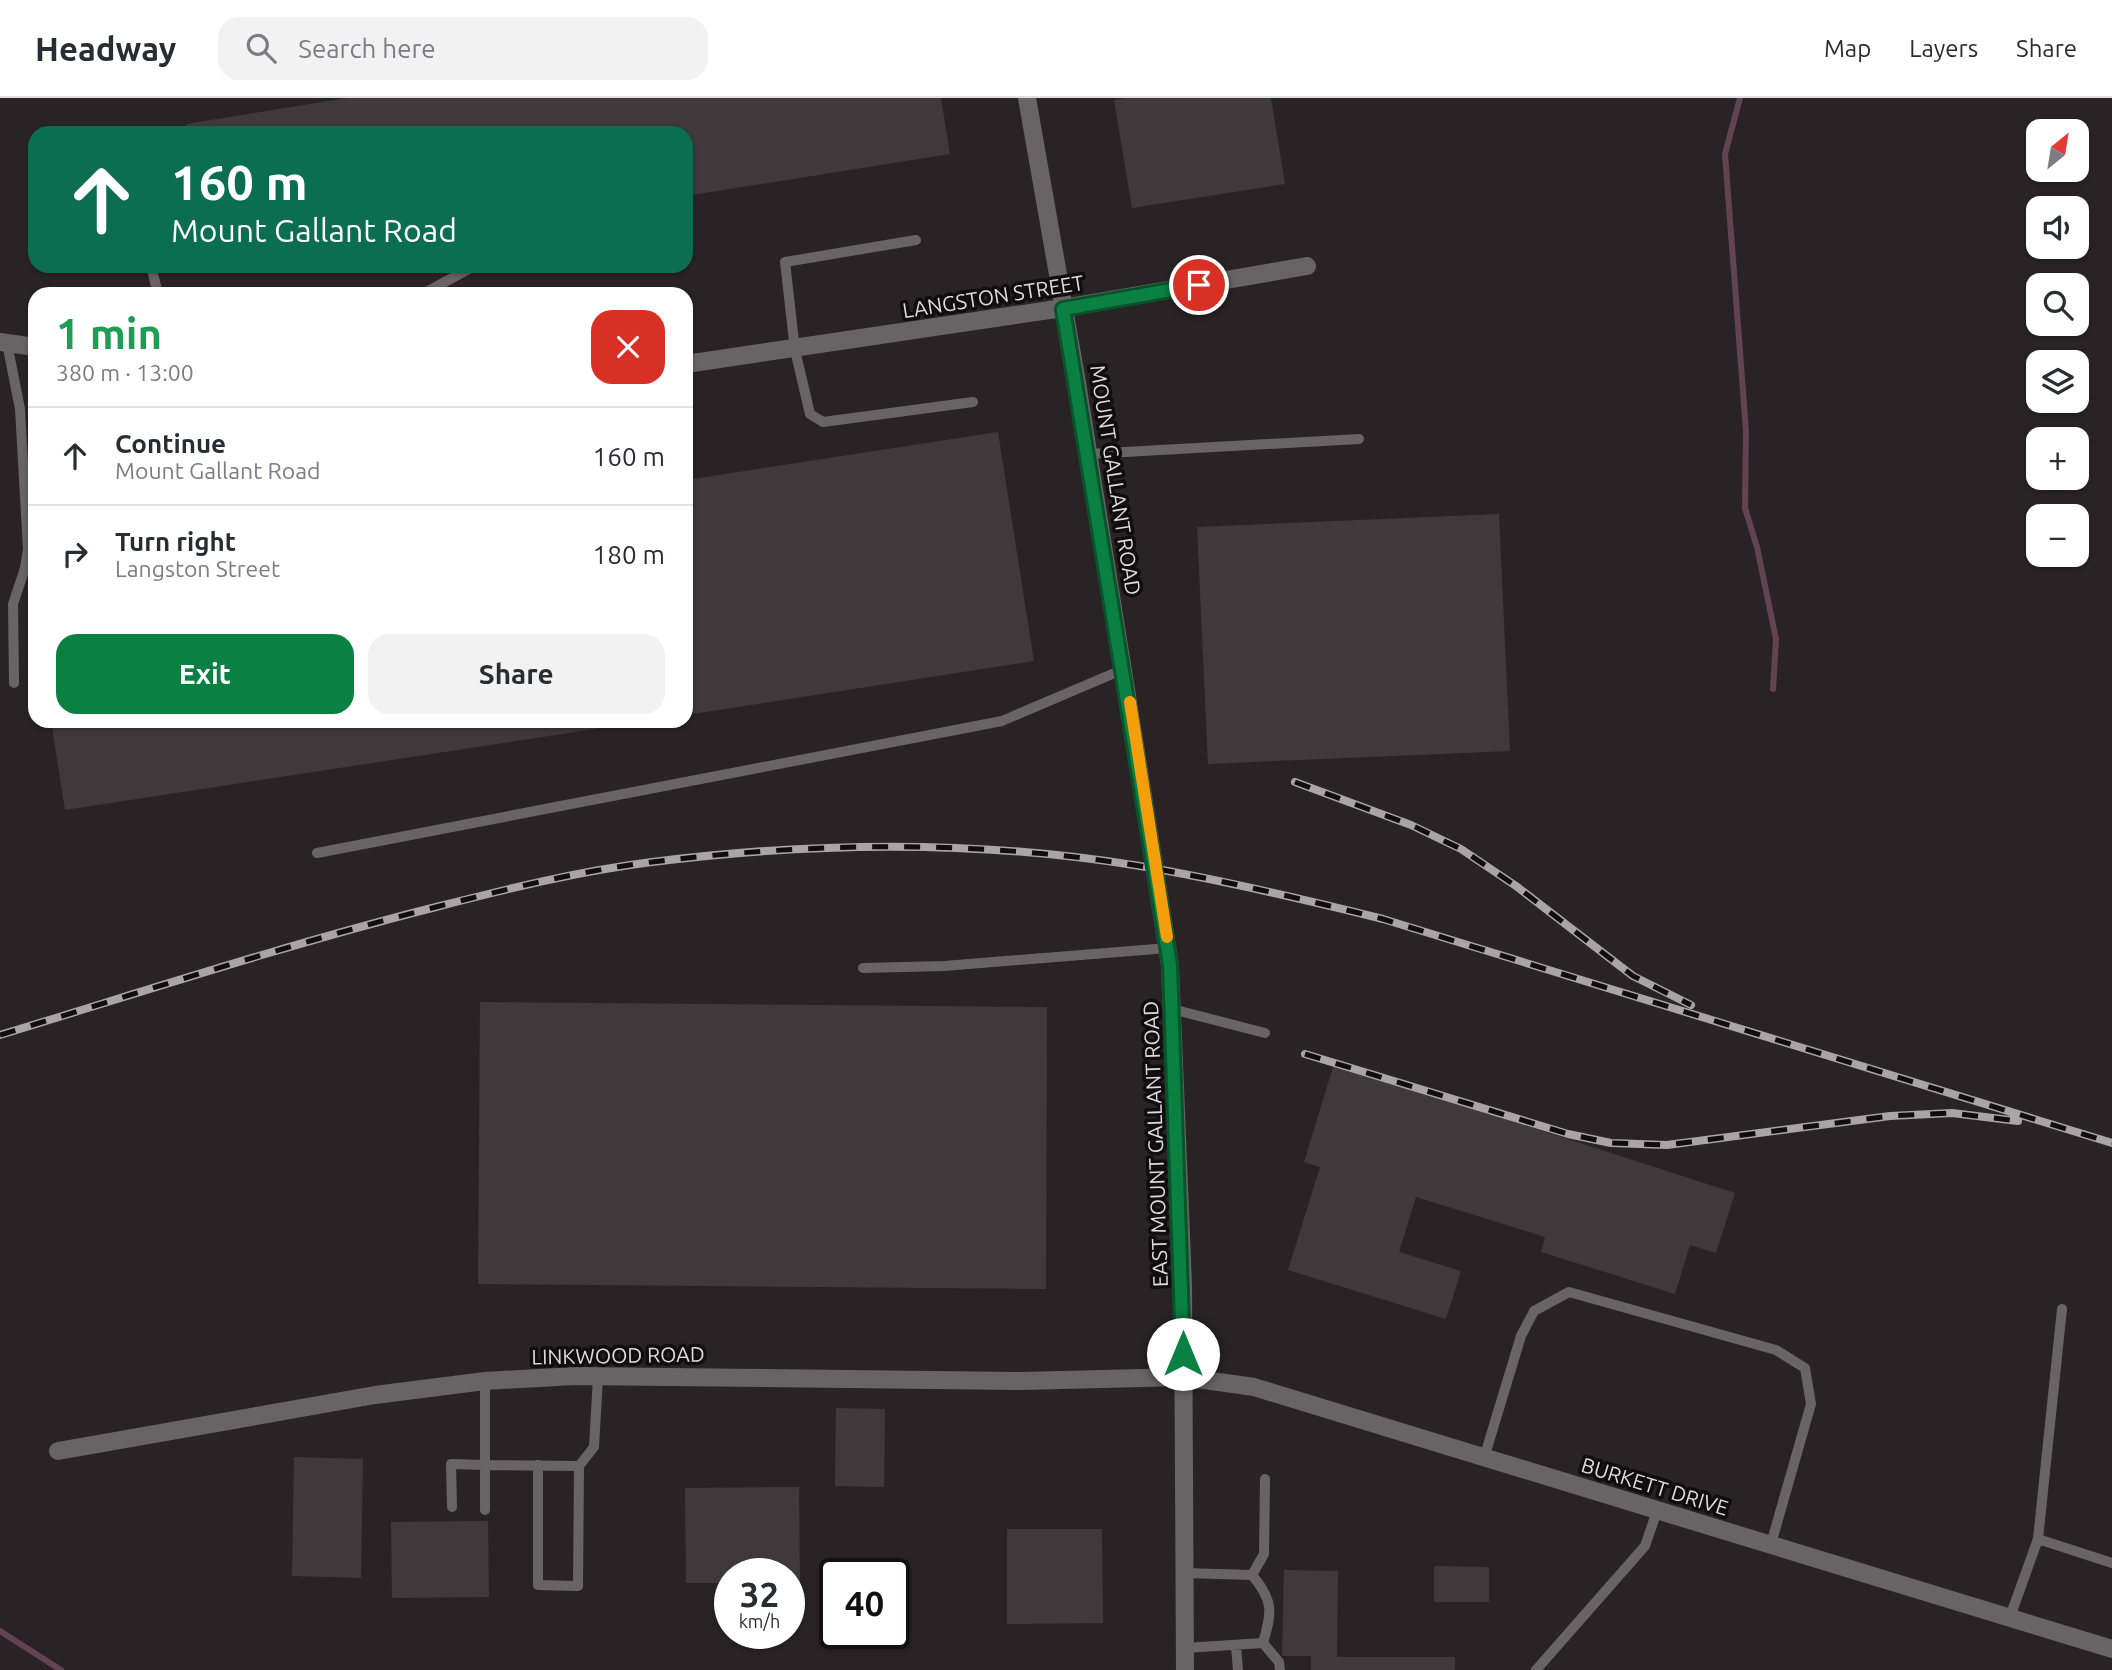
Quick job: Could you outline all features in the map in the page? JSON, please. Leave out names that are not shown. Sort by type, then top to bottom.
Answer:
[{"type":"street","name":"MOUNT GALLANT ROAD","points":[[1027,98],[1157,870]]},
{"type":"street","name":"LANGSTON STREET","points":[[693,363],[1063,309],[1307,266]]},
{"type":"street","points":[[4,342],[28,346]]},
{"type":"street","name":"EAST MOUNT GALLANT ROAD","points":[[1157,870],[1168,948],[1172,1009],[1183,1272],[1185,1670]]},
{"type":"street","name":"LINKWOOD ROAD","points":[[58,1451],[375,1395],[485,1381],[598,1377],[996,1381],[1183,1377]]},
{"type":"street","name":"BURKETT DRIVE","points":[[1183,1377],[1254,1387],[2112,1649]]},
{"type":"lane","points":[[916,240],[785,262],[795,350],[810,414],[823,422],[973,402]]},
{"type":"lane","points":[[436,287],[461,273]]},
{"type":"lane","points":[[4,342],[20,409],[28,549],[25,569],[13,604],[14,683]]},
{"type":"lane","points":[[1089,454],[1359,439]]},
{"type":"lane","points":[[317,853],[1002,721],[1124,669]]},
{"type":"lane","points":[[863,968],[944,967],[1168,948]]},
{"type":"lane","points":[[1172,1009],[1265,1033]]},
{"type":"lane","points":[[1484,1458],[1534,1311],[1569,1292],[1776,1350],[1805,1368],[1811,1404],[1771,1544]]},
{"type":"lane","points":[[2010,1617],[2038,1539],[2062,1309]]},
{"type":"lane","points":[[538,1465],[538,1585],[578,1586],[579,1466],[594,1447],[598,1377]]},
{"type":"lane","points":[[485,1381],[485,1510]]},
{"type":"lane","points":[[452,1507],[451,1464],[579,1466]]},
{"type":"lane","points":[[1252,1575],[1264,1554],[1265,1479]]},
{"type":"lane","points":[[1536,1670],[1645,1546],[1657,1511]]},
{"type":"lane","points":[[2038,1539],[2112,1563]]},
{"type":"lane","points":[[1185,1573],[1252,1575],[1267,1592],[1271,1615],[1263,1643]]},
{"type":"lane","points":[[1185,1648],[1236,1647],[1263,1643]]},
{"type":"lane","points":[[1263,1643],[1279,1662],[1280,1670]]},
{"type":"lane","points":[[1236,1647],[1238,1670]]},
{"type":"building","points":[[347,98],[941,98],[950,154],[693,195],[693,126],[186,124]]},
{"type":"building","points":[[1271,98],[1285,184],[1132,208],[1114,100]]},
{"type":"building","points":[[998,432],[1034,661],[693,714],[693,479]]},
{"type":"building","points":[[1499,514],[1510,751],[1208,764],[1197,527]]},
{"type":"building","points":[[52,728],[601,728],[65,810]]},
{"type":"building","points":[[480,1002],[1047,1007],[1046,1289],[478,1284]]},
{"type":"building","points":[[1334,1064],[1735,1193],[1716,1253],[1690,1245],[1675,1294],[1541,1252],[1545,1237],[1416,1197],[1399,1252],[1461,1271],[1446,1319],[1288,1270],[1320,1167],[1304,1162]]},
{"type":"building","points":[[836,1408],[885,1409],[884,1487],[835,1486]]},
{"type":"building","points":[[294,1457],[363,1459],[361,1578],[292,1576]]},
{"type":"building","points":[[799,1487],[800,1558],[714,1558],[714,1583],[686,1583],[685,1488]]},
{"type":"building","points":[[488,1521],[489,1597],[392,1598],[391,1522]]},
{"type":"building","points":[[1007,1529],[1102,1529],[1103,1623],[1007,1624]]},
{"type":"building","points":[[1434,1566],[1489,1567],[1489,1602],[1434,1602]]},
{"type":"building","points":[[1284,1570],[1338,1571],[1337,1657],[1455,1657],[1455,1670],[1311,1670],[1311,1656],[1282,1656]]},
{"type":"waterway","points":[[1740,98],[1725,154],[1746,431],[1745,508],[1757,547],[1776,639],[1773,689]]},
{"type":"waterway","points":[[0,1631],[61,1670]]},
{"type":"railway","points":[[1295,782],[1411,825],[1461,849],[1516,886],[1633,976],[1691,1005]]},
{"type":"railway","points":[[0,1035],[326,936],[570,875],[713,855],[835,848],[958,848],[1140,866],[1262,890],[1383,919],[2112,1143]]},
{"type":"railway","points":[[1305,1054],[1568,1134],[1611,1143],[1667,1145],[1890,1116],[1952,1113],[2018,1121]]},
{"type":"slow traffic","points":[[1130,702],[1167,937]]},
{"type":"route","points":[[1183,1354],[1178,1126],[1170,965],[1157,870],[1063,309],[1199,285]]}]
